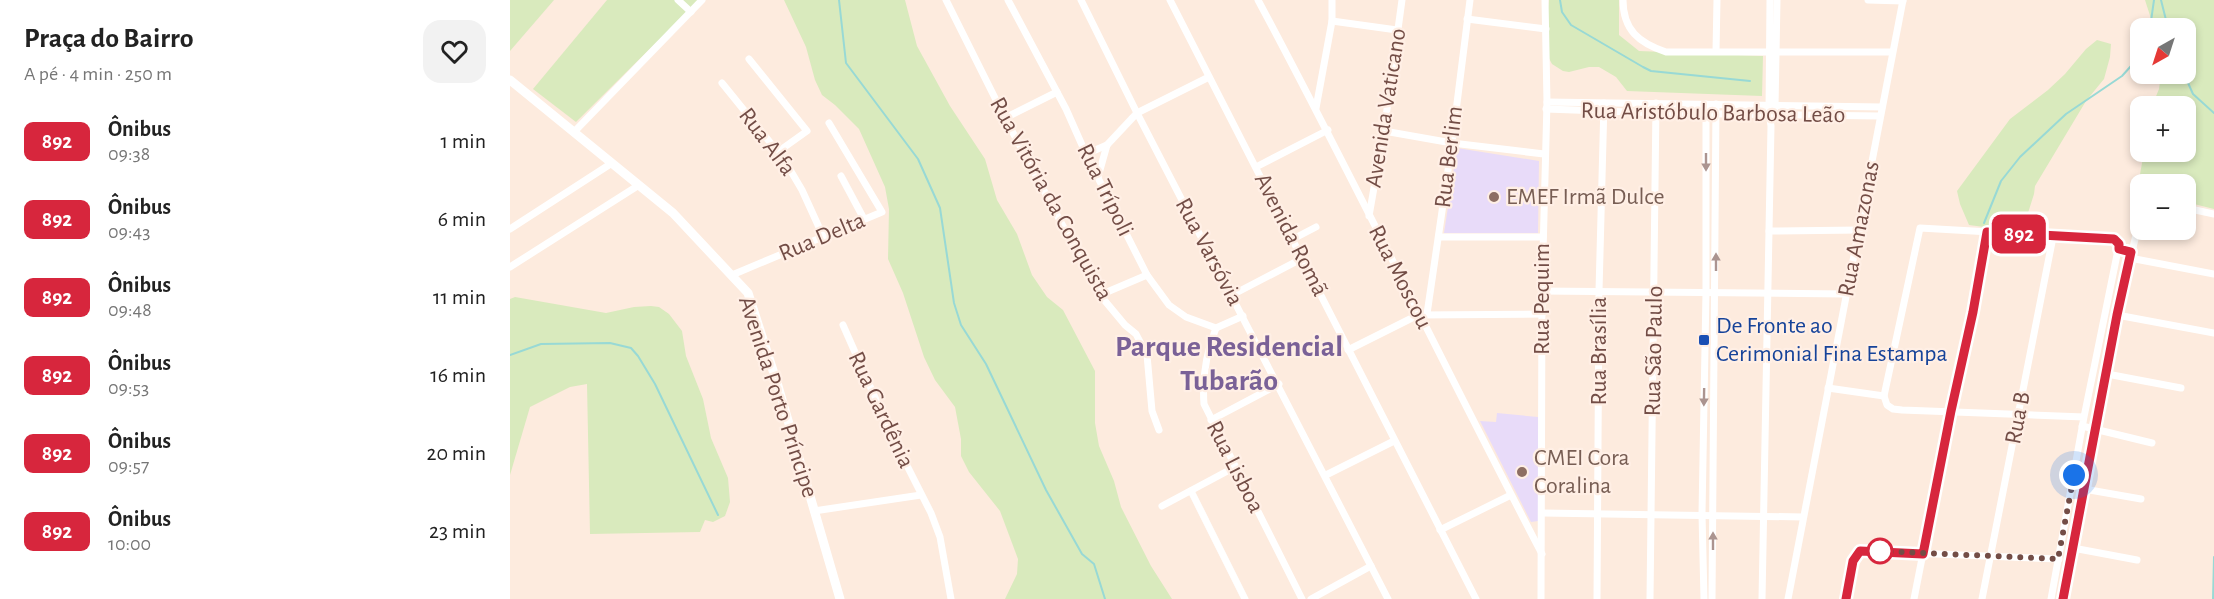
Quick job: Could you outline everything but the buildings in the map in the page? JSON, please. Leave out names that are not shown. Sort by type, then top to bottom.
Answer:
[{"type":"street","points":[[678,0],[691,12]]},
{"type":"street","points":[[574,132],[702,0]]},
{"type":"street","name":"Rua Vitória da Conquista","points":[[946,0],[1005,118],[1100,295],[1120,320],[1136,334],[1147,355],[1152,411],[1159,430]]},
{"type":"street","name":"Rua Trípoli","points":[[1008,0],[1057,92],[1147,275],[1169,305],[1186,317],[1216,327]]},
{"type":"street","name":"Rua Varsóvia","points":[[1080,0],[1389,599]]},
{"type":"street","name":"Avenida Romã","points":[[1170,0],[1476,599]]},
{"type":"street","name":"Rua Moscou","points":[[1258,0],[1328,130],[1369,216],[1423,315],[1542,554]]},
{"type":"street","name":"Avenida Vaticano","points":[[1369,216],[1384,131],[1402,0]]},
{"type":"street","name":"Rua Berlim","points":[[1423,315],[1439,237],[1470,0]]},
{"type":"street","name":"Rua Pequim","points":[[1541,599],[1545,0]]},
{"type":"street","points":[[1623,0],[1623,10],[1628,27],[1646,45],[1666,52],[1892,52]]},
{"type":"street","points":[[1716,51],[1717,0]]},
{"type":"street","points":[[1762,599],[1773,52],[1770,0]]},
{"type":"street","points":[[1773,52],[1778,0]]},
{"type":"street","points":[[1868,0],[1903,0]]},
{"type":"street","name":"Rua Amazonas","points":[[1788,599],[1903,0]]},
{"type":"street","points":[[1316,108],[1332,21],[1331,1]]},
{"type":"street","points":[[1467,19],[1546,29]]},
{"type":"street","points":[[1332,21],[1397,30]]},
{"type":"street","points":[[749,59],[807,131],[779,150]]},
{"type":"street","points":[[1086,154],[1107,145],[1137,113],[1209,77]]},
{"type":"street","name":"Avenida Porto Príncipe","points":[[510,80],[673,213],[748,293],[840,599]]},
{"type":"street","name":"Rua Alfa","points":[[722,83],[773,147],[779,150],[802,190],[823,236]]},
{"type":"street","points":[[1005,118],[1057,92]]},
{"type":"street","points":[[1604,107],[1656,103],[1882,106]]},
{"type":"street","name":"Rua São Paulo","points":[[1650,599],[1656,103]]},
{"type":"street","points":[[1704,599],[1702,514],[1706,292],[1706,104]]},
{"type":"street","points":[[1712,599],[1716,104]]},
{"type":"street","name":"Rua Aristóbulo Barbosa Leão","points":[[1546,105],[1604,107],[1656,113],[1880,116]]},
{"type":"street","name":"Rua Brasília","points":[[1597,599],[1599,291],[1604,107]]},
{"type":"street","name":"Rua Delta","points":[[732,275],[882,212],[829,123]]},
{"type":"street","points":[[1256,166],[1328,130]]},
{"type":"street","points":[[1384,131],[1452,143],[1544,154]]},
{"type":"street","points":[[1098,177],[1107,145]]},
{"type":"street","points":[[510,229],[612,163]]},
{"type":"street","points":[[841,176],[864,219]]},
{"type":"street","points":[[510,267],[639,185]]},
{"type":"street","points":[[2196,210],[2214,214]]},
{"type":"street","points":[[1293,238],[1316,227]]},
{"type":"street","points":[[2051,599],[2082,426],[2084,417],[2119,249],[2119,244],[2114,239],[1920,228],[1884,396],[1887,405],[1893,409],[2084,417]]},
{"type":"street","points":[[1769,231],[1860,230]]},
{"type":"street","points":[[1914,599],[1973,312],[1987,232]]},
{"type":"street","points":[[1439,237],[1543,237]]},
{"type":"street","name":"Rua B","points":[[1982,599],[2053,237]]},
{"type":"street","points":[[2063,599],[2117,315],[2135,240]]},
{"type":"street","points":[[2119,249],[2131,255],[2214,274]]},
{"type":"street","points":[[1232,295],[1303,258]]},
{"type":"street","points":[[1100,295],[1147,275]]},
{"type":"street","points":[[1542,291],[1846,294]]},
{"type":"street","points":[[1348,350],[1423,315],[1542,314]]},
{"type":"street","points":[[2117,315],[2214,333]]},
{"type":"street","points":[[1216,327],[1243,316]]},
{"type":"street","name":"Rua Gardênia","points":[[843,325],[940,537],[951,599]]},
{"type":"street","name":"Rua Lisboa","points":[[1216,327],[1205,361],[1204,404],[1302,599]]},
{"type":"street","points":[[2107,374],[2181,388]]},
{"type":"street","points":[[1211,420],[1279,384]]},
{"type":"street","points":[[1828,388],[1884,396]]},
{"type":"street","points":[[2082,426],[2152,443]]},
{"type":"street","points":[[1326,475],[1394,441]]},
{"type":"street","points":[[1162,506],[1235,467]]},
{"type":"street","points":[[2084,489],[2141,500]]},
{"type":"street","points":[[1191,491],[1245,599]]},
{"type":"street","points":[[814,512],[921,495]]},
{"type":"street","points":[[1440,530],[1511,495]]},
{"type":"street","points":[[1543,513],[1803,517]]},
{"type":"street","points":[[2073,548],[2137,560]]},
{"type":"street","points":[[1846,599],[1853,561],[1857,554],[1865,550],[2058,559]]},
{"type":"street","points":[[1311,599],[1371,566]]},
{"type":"shaded area","name":"EMEF Irmã Dulce","points":[[1457,148],[1539,161],[1538,233],[1444,233]]},
{"type":"shaded area","name":"CMEI Cora Coralina","points":[[1497,413],[1538,417],[1538,521],[1531,522],[1480,421],[1496,422]]},
{"type":"green space","points":[[510,0],[554,0],[510,51]]},
{"type":"green space","points":[[607,0],[699,0],[576,122],[533,89]]},
{"type":"green space","points":[[784,0],[905,0],[917,46],[950,106],[985,159],[997,200],[1017,234],[1032,275],[1047,297],[1063,310],[1095,371],[1095,423],[1099,446],[1114,481],[1121,507],[1151,566],[1172,599],[1005,599],[1017,574],[1018,559],[1000,511],[969,472],[961,456],[961,439],[955,407],[935,380],[924,357],[903,293],[888,259],[889,209],[885,187],[859,129],[822,95],[815,80],[806,47]]},
{"type":"green space","points":[[1549,0],[1619,0],[1619,35],[1639,51],[1763,56],[1762,96],[1627,91],[1616,77],[1599,67],[1563,71],[1552,64],[1543,47]]},
{"type":"green space","points":[[2145,0],[2214,0],[2214,209],[2196,204],[2196,174],[2140,174],[2142,162],[2196,162],[2196,96],[2156,96],[2160,84],[2196,84],[2196,18],[2151,18]]},
{"type":"green space","points":[[2097,40],[2111,44],[2104,79],[2086,101],[2035,186],[2022,232],[1969,225],[1957,191],[2010,119],[2048,90]]},
{"type":"green space","points":[[515,297],[606,313],[651,306],[659,307],[669,314],[682,331],[686,356],[703,399],[711,438],[728,478],[730,502],[725,516],[713,522],[705,520],[700,532],[590,534],[587,384],[570,387],[530,407],[510,475],[510,299]]},
{"type":"waterway","points":[[839,0],[846,63],[918,159],[940,208],[954,303],[961,325],[986,364],[1046,490],[1082,554],[1094,564],[1105,599]]},
{"type":"waterway","points":[[1560,0],[1562,12],[1571,25],[1651,71],[1750,81]]},
{"type":"waterway","points":[[2151,18],[2154,0]]},
{"type":"waterway","points":[[2161,0],[2166,18]]},
{"type":"waterway","points":[[1984,223],[2001,181],[2020,157],[2066,114],[2122,76],[2130,67]]},
{"type":"waterway","points":[[2188,84],[2193,94],[2214,113]]},
{"type":"waterway","points":[[510,355],[541,344],[610,343],[631,348],[655,384],[718,515]]},
{"type":"waterway","points":[[2213,599],[2214,557]]},
{"type":"bus line","name":"892","points":[[1846,599],[1853,561],[1860,551],[1923,554],[1973,312],[1987,232],[2114,239],[2119,244],[2119,249],[2131,252],[2063,599]]},
{"type":"place","name":"EMEF Irmã Dulce","points":[[1494,197]]},
{"type":"place","name":"De Fronte ao Cerimonial Fina Estampa","points":[[1704,340]]},
{"type":"place","name":"CMEI Cora Coralina","points":[[1522,472]]},
{"type":"district","name":"Parque Residencial Tubarão","points":[[1229,364]]},
{"type":"route","points":[[1880,551],[2058,559],[2074,475]]}]
